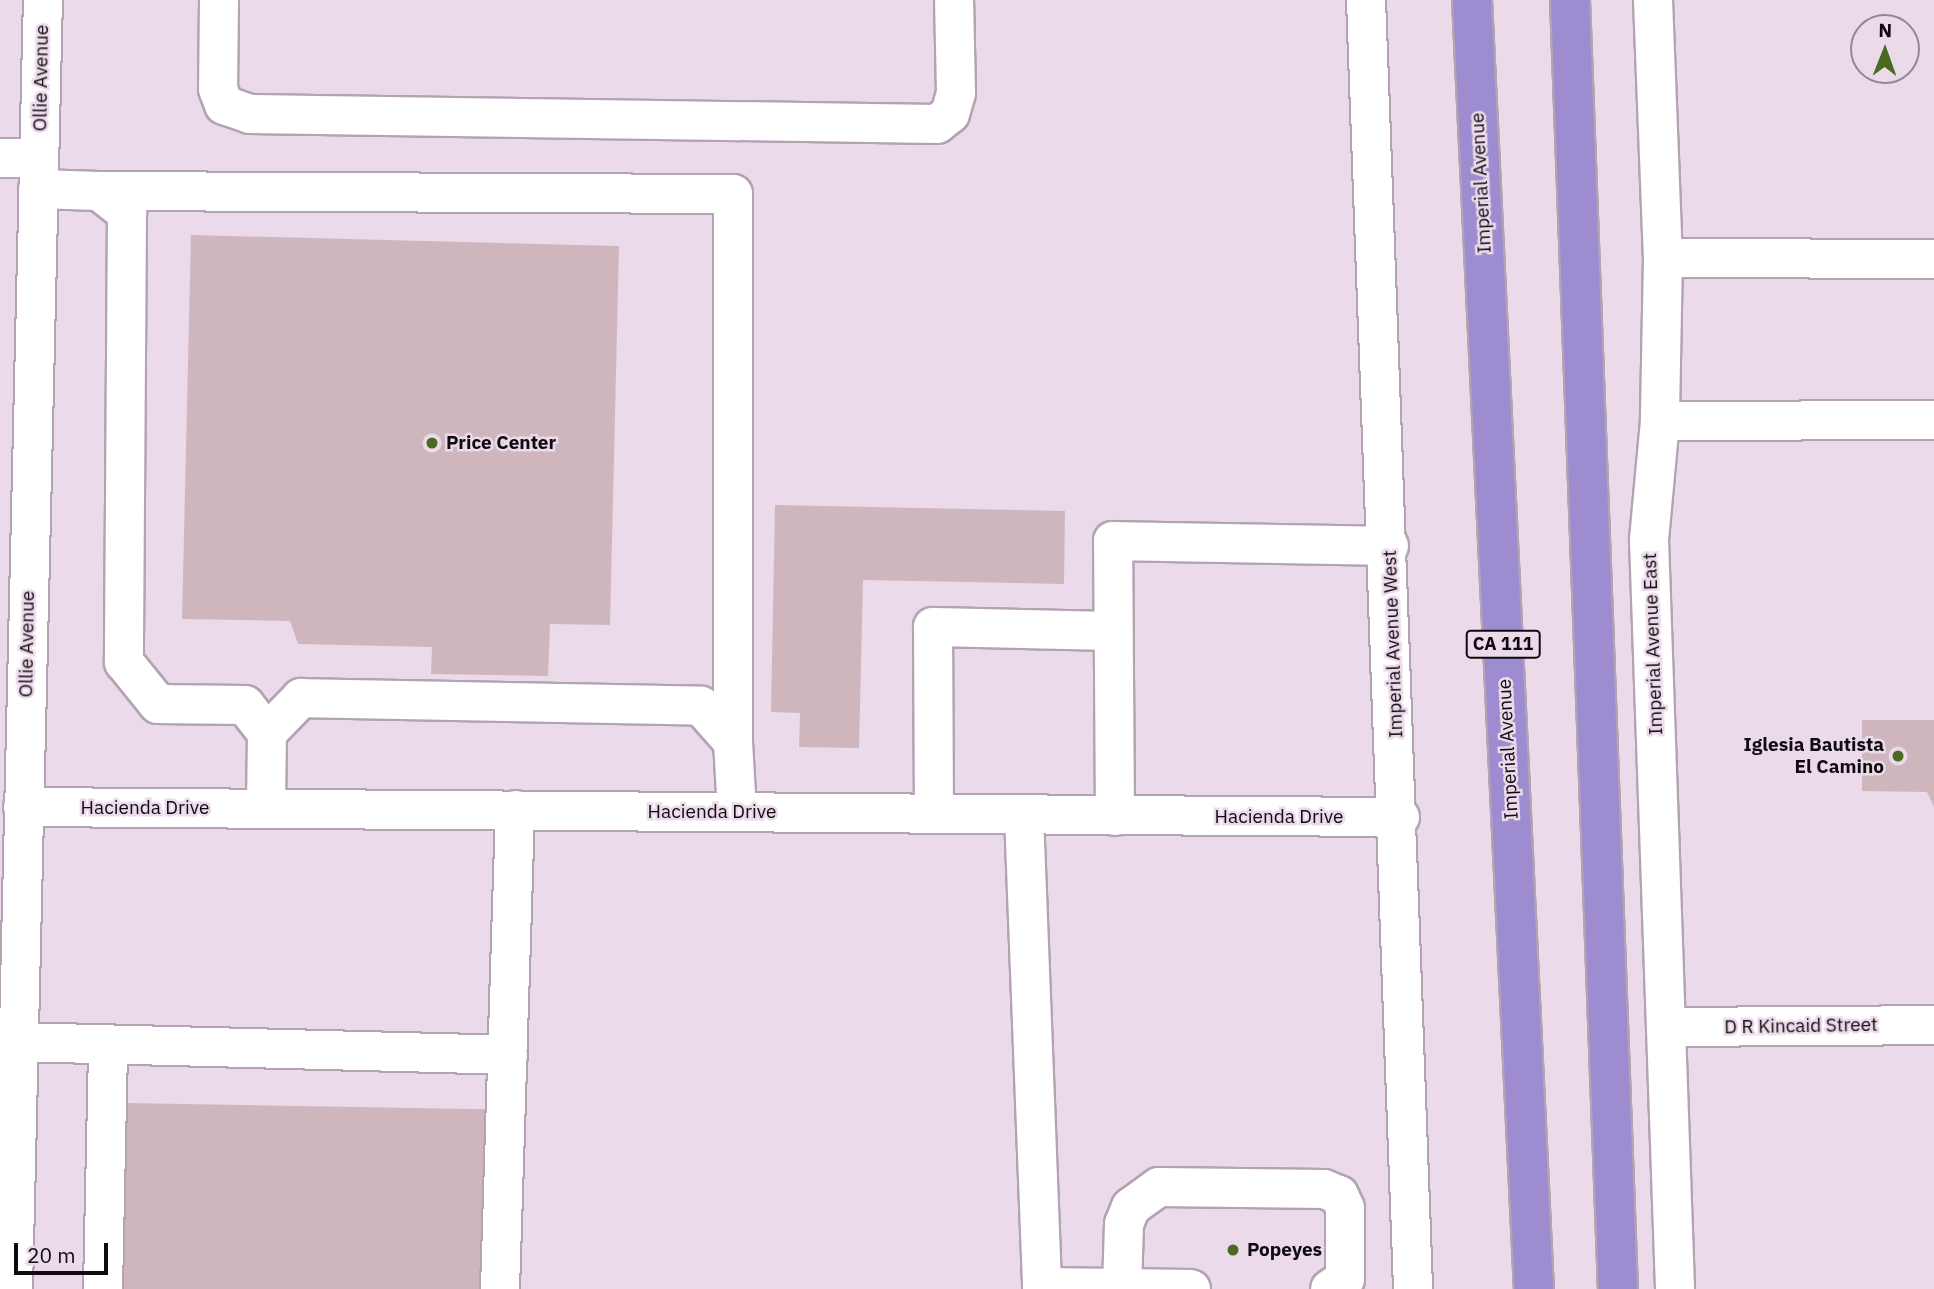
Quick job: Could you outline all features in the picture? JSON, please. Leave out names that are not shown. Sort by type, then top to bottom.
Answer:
[{"type":"highway","name":"Imperial Avenue","points":[[1472,0],[1534,1289]]},
{"type":"highway","points":[[1570,0],[1618,1289]]},
{"type":"street","name":"Ollie Avenue","points":[[13,1289],[43,0]]},
{"type":"street","points":[[219,0],[218,89],[224,104],[250,114],[937,124],[950,114],[956,93],[954,0]]},
{"type":"street","name":"Imperial Avenue West","points":[[1366,0],[1400,817],[1413,1289]]},
{"type":"street","name":"Imperial Avenue East","points":[[1653,0],[1663,257],[1660,421],[1649,540],[1675,1289]]},
{"type":"street","points":[[0,158],[39,174],[99,191],[733,194],[733,742],[737,812]]},
{"type":"street","points":[[99,191],[127,213],[124,662],[158,704],[246,705],[267,733],[266,809]]},
{"type":"street","points":[[1663,257],[1934,259]]},
{"type":"street","points":[[1660,421],[1934,420]]},
{"type":"street","points":[[1115,816],[1113,541],[1389,546]]},
{"type":"street","points":[[934,814],[933,627],[1114,631]]},
{"type":"street","points":[[267,733],[301,698],[701,706],[733,742]]},
{"type":"street","name":"Hacienda Drive","points":[[23,807],[1400,817]]},
{"type":"street","points":[[500,1289],[515,810]]},
{"type":"street","points":[[1024,815],[1042,1288],[1191,1289]]},
{"type":"street","name":"D R Kincaid Street","points":[[1668,1027],[1934,1025]]},
{"type":"street","points":[[18,1042],[508,1055]]},
{"type":"street","points":[[103,1289],[108,1044]]},
{"type":"street","points":[[1122,1288],[1124,1224],[1130,1207],[1159,1187],[1324,1189],[1339,1195],[1345,1208],[1346,1279],[1331,1289]]},
{"type":"building","points":[[191,235],[619,246],[610,625],[550,624],[548,676],[431,674],[432,647],[298,644],[290,621],[182,619]]},
{"type":"building","points":[[775,505],[1065,511],[1064,584],[863,580],[859,748],[799,747],[800,713],[771,712]]},
{"type":"building","name":"Iglesia Bautista El Camino","points":[[1862,720],[1934,720],[1934,807],[1927,792],[1862,791]]},
{"type":"building","points":[[127,1103],[499,1109],[496,1289],[124,1289]]},
{"type":"place","name":"Price Center","points":[[432,443]]},
{"type":"place","name":"Iglesia Bautista El Camino","points":[[1898,756]]},
{"type":"place","name":"Popeyes","points":[[1233,1250]]}]
